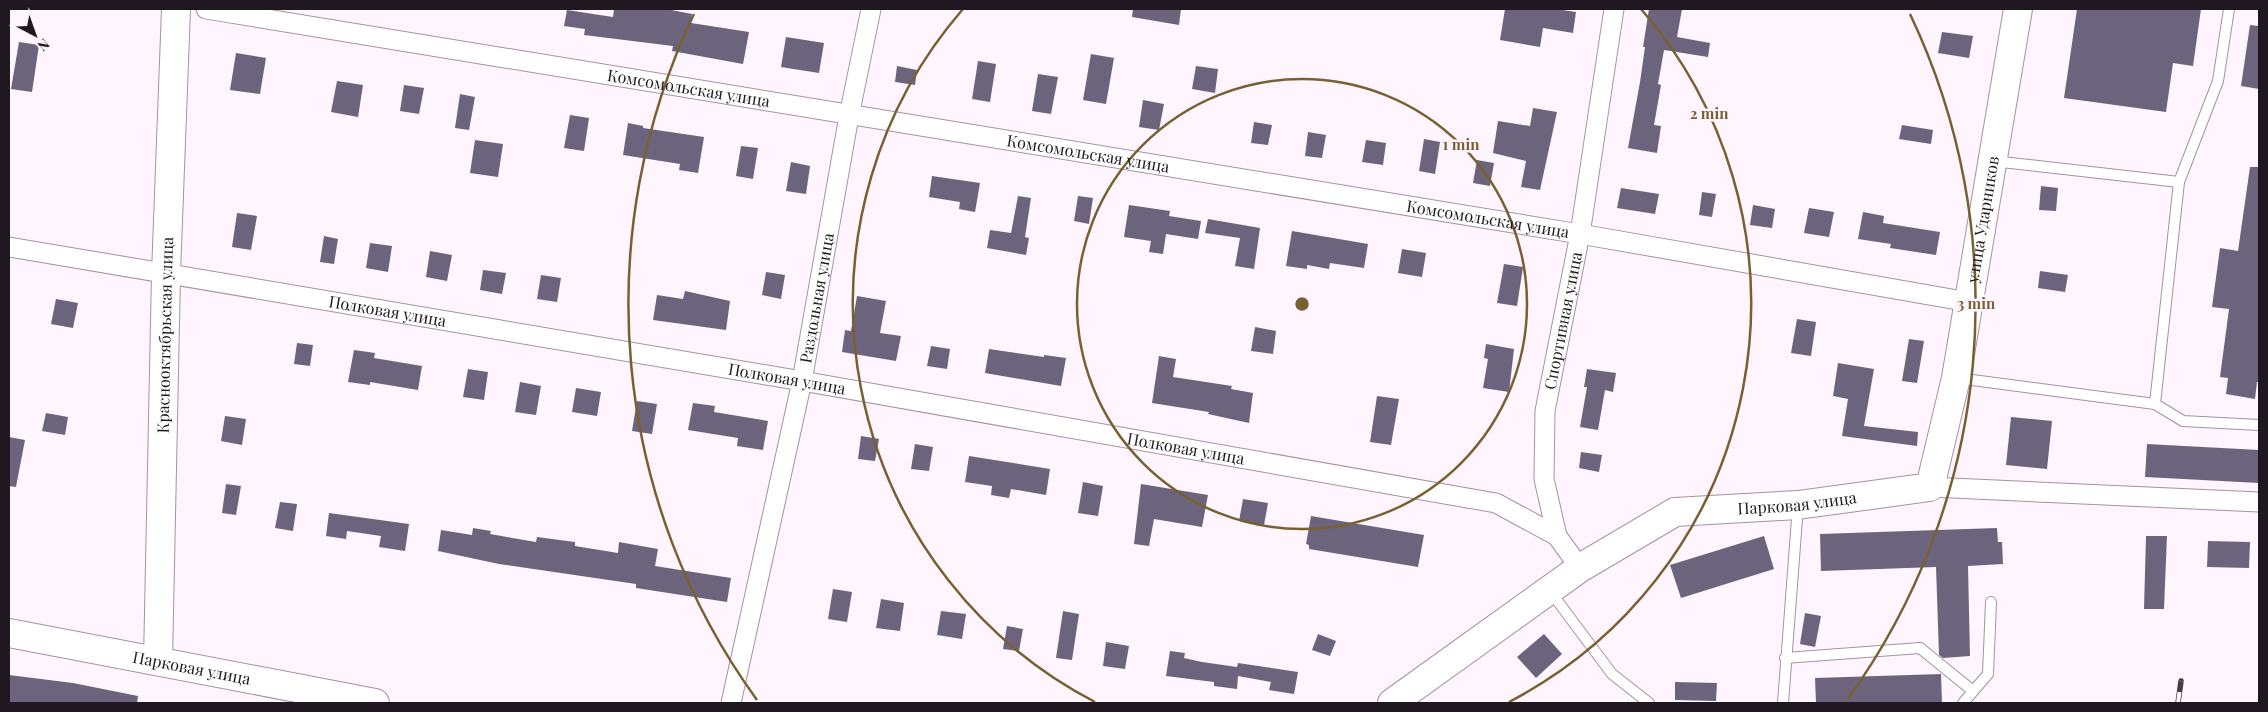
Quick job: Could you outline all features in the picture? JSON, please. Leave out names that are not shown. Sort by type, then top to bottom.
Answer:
[{"type":"main road","name":"Краснооктябрьская улица","points":[[158,661],[166,274],[176,9]]},
{"type":"main road","name":"улица Ударников","points":[[1930,487],[1956,378],[2018,9]]},
{"type":"main road","name":"Парковая улица","points":[[1392,703],[1580,568],[1675,512],[1798,505],[1930,487]]},
{"type":"main road","name":"Парковая улица","points":[[9,633],[375,703]]},
{"type":"street","name":"Комсомольская улица","points":[[206,9],[849,116],[1580,234],[1968,302]]},
{"type":"street","name":"Раздольная улица","points":[[731,703],[802,381],[849,116],[871,9]]},
{"type":"street","name":"Спортивная улица","points":[[1580,568],[1557,536],[1544,480],[1545,411],[1580,234],[1614,9]]},
{"type":"street","name":"Полковая улица","points":[[9,248],[802,381],[1496,503],[1557,536]]},
{"type":"street","name":"Парковая улица","points":[[1930,487],[2259,502]]},
{"type":"lane","points":[[2155,404],[2179,182],[2218,81],[2229,9]]},
{"type":"lane","points":[[1992,161],[2179,182]]},
{"type":"lane","points":[[1956,378],[2155,404],[2183,421],[2259,425]]},
{"type":"lane","points":[[1783,703],[1798,505]]},
{"type":"lane","points":[[1550,590],[1612,674],[1649,703]]},
{"type":"lane","points":[[1963,703],[1988,674],[1991,602]]},
{"type":"lane","points":[[1785,658],[1920,648],[1973,691]]},
{"type":"building","points":[[614,9],[666,9],[692,14],[691,23],[749,32],[743,64],[672,51],[673,46],[584,35],[585,29],[564,26],[567,10],[613,17]]},
{"type":"building","points":[[1133,9],[1181,9],[1179,25],[1132,17]]},
{"type":"building","points":[[1505,9],[1556,9],[1576,12],[1573,33],[1543,28],[1540,47],[1500,40]]},
{"type":"building","points":[[1649,9],[1682,9],[1677,37],[1710,43],[1708,57],[1664,50],[1658,84],[1661,85],[1654,125],[1661,126],[1657,153],[1628,148],[1640,82]]},
{"type":"building","points":[[2077,9],[2201,9],[2193,66],[2173,63],[2166,112],[2064,98]]},
{"type":"building","points":[[2250,25],[2259,26],[2259,89],[2241,86]]},
{"type":"building","points":[[1942,32],[1973,36],[1969,58],[1938,53]]},
{"type":"building","points":[[786,37],[824,43],[819,73],[781,67]]},
{"type":"building","points":[[19,42],[39,45],[32,92],[11,89]]},
{"type":"building","points":[[236,53],[266,58],[260,94],[230,90]]},
{"type":"building","points":[[1091,54],[1114,58],[1106,104],[1083,100]]},
{"type":"building","points":[[978,61],[996,64],[990,102],[972,99]]},
{"type":"building","points":[[897,66],[917,70],[915,85],[895,82]]},
{"type":"building","points":[[1196,66],[1218,69],[1215,93],[1192,89]]},
{"type":"building","points":[[1038,74],[1058,77],[1051,114],[1032,111]]},
{"type":"building","points":[[337,81],[363,85],[358,117],[331,112]]},
{"type":"building","points":[[404,85],[424,88],[419,114],[400,111]]},
{"type":"building","points":[[460,94],[475,97],[469,130],[455,128]]},
{"type":"building","points":[[1143,100],[1164,104],[1159,130],[1139,127]]},
{"type":"building","points":[[1533,108],[1557,112],[1540,190],[1521,187],[1526,161],[1493,153],[1498,121],[1530,126]]},
{"type":"building","points":[[570,115],[589,118],[584,151],[564,148]]},
{"type":"building","points":[[1254,122],[1272,125],[1268,145],[1251,143]]},
{"type":"building","points":[[628,123],[643,126],[643,128],[704,137],[698,173],[679,170],[680,164],[623,155]]},
{"type":"building","points":[[1902,125],[1933,130],[1931,144],[1899,139]]},
{"type":"building","points":[[1308,132],[1326,135],[1322,158],[1305,156]]},
{"type":"building","points":[[1424,139],[1440,142],[1435,174],[1419,171]]},
{"type":"building","points":[[475,140],[503,144],[498,177],[470,173]]},
{"type":"building","points":[[1366,140],[1386,143],[1383,165],[1362,162]]},
{"type":"building","points":[[741,146],[758,148],[753,179],[736,176]]},
{"type":"building","points":[[1477,160],[1494,163],[1490,186],[1473,183]]},
{"type":"building","points":[[791,162],[810,166],[806,194],[786,191]]},
{"type":"building","points":[[2250,167],[2259,167],[2259,382],[2257,382],[2255,399],[2226,394],[2228,378],[2220,377],[2229,309],[2212,307],[2220,248],[2238,251]]},
{"type":"building","points":[[932,176],[980,183],[975,212],[959,209],[960,202],[929,197]]},
{"type":"building","points":[[2041,186],[2058,188],[2056,211],[2039,210]]},
{"type":"building","points":[[1621,188],[1659,194],[1655,214],[1617,208]]},
{"type":"building","points":[[1702,192],[1716,194],[1712,217],[1699,215]]},
{"type":"building","points":[[1018,196],[1031,198],[1025,237],[1029,238],[1026,255],[987,248],[990,230],[1011,233]]},
{"type":"building","points":[[1078,196],[1093,198],[1089,224],[1074,221]]},
{"type":"building","points":[[1129,205],[1170,211],[1169,216],[1201,221],[1198,239],[1166,234],[1163,254],[1149,252],[1151,241],[1124,237]]},
{"type":"building","points":[[1753,205],[1775,209],[1772,228],[1750,225]]},
{"type":"building","points":[[1809,208],[1834,212],[1829,237],[1804,233]]},
{"type":"building","points":[[1863,212],[1884,216],[1883,223],[1940,232],[1936,255],[1890,248],[1891,244],[1858,239]]},
{"type":"building","points":[[237,213],[257,216],[251,250],[232,247]]},
{"type":"building","points":[[1208,219],[1260,228],[1254,269],[1235,266],[1240,238],[1205,233]]},
{"type":"building","points":[[1292,231],[1368,244],[1364,268],[1330,263],[1329,269],[1307,265],[1307,269],[1286,266]]},
{"type":"building","points":[[324,236],[338,239],[334,264],[320,262]]},
{"type":"building","points":[[370,243],[392,246],[388,272],[366,268]]},
{"type":"building","points":[[1402,249],[1426,253],[1422,277],[1398,273]]},
{"type":"building","points":[[430,251],[452,255],[447,281],[426,277]]},
{"type":"building","points":[[1504,264],[1523,267],[1517,306],[1497,303]]},
{"type":"building","points":[[483,270],[506,273],[502,294],[480,290]]},
{"type":"building","points":[[2040,271],[2068,275],[2065,292],[2038,288]]},
{"type":"building","points":[[766,272],[785,275],[781,299],[762,295]]},
{"type":"building","points":[[541,275],[561,278],[557,302],[537,299]]},
{"type":"building","points":[[685,291],[730,301],[726,330],[653,320],[657,295],[683,299]]},
{"type":"building","points":[[857,296],[886,301],[880,333],[901,336],[896,361],[842,352],[845,330],[851,331]]},
{"type":"building","points":[[56,299],[78,303],[73,328],[51,324]]},
{"type":"building","points":[[1797,319],[1816,322],[1811,356],[1791,353]]},
{"type":"building","points":[[1255,327],[1276,331],[1273,354],[1251,351]]},
{"type":"building","points":[[1909,339],[1924,341],[1917,383],[1902,381]]},
{"type":"building","points":[[297,343],[313,345],[310,366],[294,364]]},
{"type":"building","points":[[1486,344],[1514,349],[1509,392],[1483,388],[1488,359],[1484,358]]},
{"type":"building","points":[[931,346],[950,349],[947,369],[927,366]]},
{"type":"building","points":[[989,349],[1044,357],[1044,355],[1066,358],[1061,386],[985,373]]},
{"type":"building","points":[[354,350],[375,353],[374,358],[422,366],[418,390],[370,382],[370,385],[348,382]]},
{"type":"building","points":[[1159,356],[1176,359],[1173,377],[1232,386],[1231,389],[1253,393],[1249,423],[1208,414],[1209,412],[1152,403]]},
{"type":"building","points":[[1838,363],[1874,369],[1864,426],[1918,432],[1917,446],[1842,436],[1848,399],[1833,396]]},
{"type":"building","points":[[468,369],[488,372],[484,400],[463,397]]},
{"type":"building","points":[[1587,369],[1616,373],[1613,392],[1605,390],[1598,430],[1580,427],[1587,387],[1584,387]]},
{"type":"building","points":[[520,382],[541,386],[536,415],[515,412]]},
{"type":"building","points":[[576,388],[601,392],[597,416],[572,412]]},
{"type":"building","points":[[1377,396],[1399,399],[1391,445],[1370,442]]},
{"type":"building","points":[[637,401],[657,404],[652,434],[632,431]]},
{"type":"building","points":[[693,403],[715,406],[714,412],[768,421],[763,450],[737,446],[738,438],[688,430]]},
{"type":"building","points":[[46,413],[68,417],[65,435],[42,431]]},
{"type":"building","points":[[225,416],[246,419],[242,445],[221,441]]},
{"type":"building","points":[[2011,417],[2052,421],[2047,469],[2006,465]]},
{"type":"building","points":[[861,436],[879,439],[875,461],[858,459]]},
{"type":"building","points":[[9,437],[25,440],[16,487],[9,486]]},
{"type":"building","points":[[915,444],[933,447],[929,471],[911,469]]},
{"type":"building","points":[[2147,444],[2259,450],[2259,483],[2145,477]]},
{"type":"building","points":[[1581,452],[1602,455],[1599,472],[1579,468]]},
{"type":"building","points":[[969,456],[1050,469],[1046,495],[1011,489],[1009,498],[991,495],[992,486],[965,482]]},
{"type":"building","points":[[1083,482],[1103,486],[1098,516],[1078,513]]},
{"type":"building","points":[[226,484],[241,486],[236,515],[222,513]]},
{"type":"building","points":[[1141,484],[1208,495],[1202,527],[1154,519],[1149,546],[1134,544]]},
{"type":"building","points":[[1243,499],[1268,503],[1264,525],[1239,521]]},
{"type":"building","points":[[280,502],[297,504],[293,531],[275,528]]},
{"type":"building","points":[[329,513],[409,524],[405,551],[379,547],[381,536],[347,531],[346,539],[326,536]]},
{"type":"building","points":[[1311,516],[1424,535],[1418,567],[1309,549],[1309,545],[1306,544]]},
{"type":"building","points":[[473,528],[491,531],[490,534],[536,542],[537,537],[575,542],[575,546],[618,553],[619,542],[658,549],[655,566],[731,578],[727,602],[636,588],[636,584],[499,564],[438,551],[441,530],[472,535]]},
{"type":"building","points":[[1997,528],[1998,542],[2002,542],[2003,564],[1968,566],[1970,656],[1943,658],[1939,655],[1936,567],[1821,571],[1820,534]]},
{"type":"building","points":[[1764,536],[1774,569],[1681,598],[1670,565]]},
{"type":"building","points":[[2146,536],[2167,536],[2164,609],[2144,609]]},
{"type":"building","points":[[2208,541],[2250,542],[2249,568],[2207,567]]},
{"type":"building","points":[[833,589],[852,592],[847,622],[828,619]]},
{"type":"building","points":[[881,599],[904,603],[900,631],[876,628]]},
{"type":"building","points":[[941,611],[966,614],[962,639],[937,635]]},
{"type":"building","points":[[1063,611],[1079,614],[1072,660],[1056,658]]},
{"type":"building","points":[[1805,613],[1821,616],[1815,647],[1800,644]]},
{"type":"building","points":[[1007,626],[1023,629],[1019,651],[1003,649]]},
{"type":"building","points":[[1318,634],[1336,641],[1330,656],[1312,650]]},
{"type":"building","points":[[1544,634],[1562,654],[1536,678],[1517,657]]},
{"type":"building","points":[[1106,642],[1129,646],[1125,669],[1103,666]]},
{"type":"building","points":[[1170,651],[1185,653],[1184,658],[1202,662],[1237,667],[1238,663],[1298,672],[1294,694],[1269,690],[1271,682],[1238,676],[1237,689],[1214,686],[1214,682],[1166,676]]},
{"type":"building","points":[[1941,674],[1942,703],[1816,703],[1815,678]]},
{"type":"building","points":[[9,675],[73,683],[138,696],[137,703],[9,703]]},
{"type":"building","points":[[1675,682],[1717,683],[1716,701],[1675,700]]},
{"type":"railway","points":[[2178,703],[2181,681]]}]
